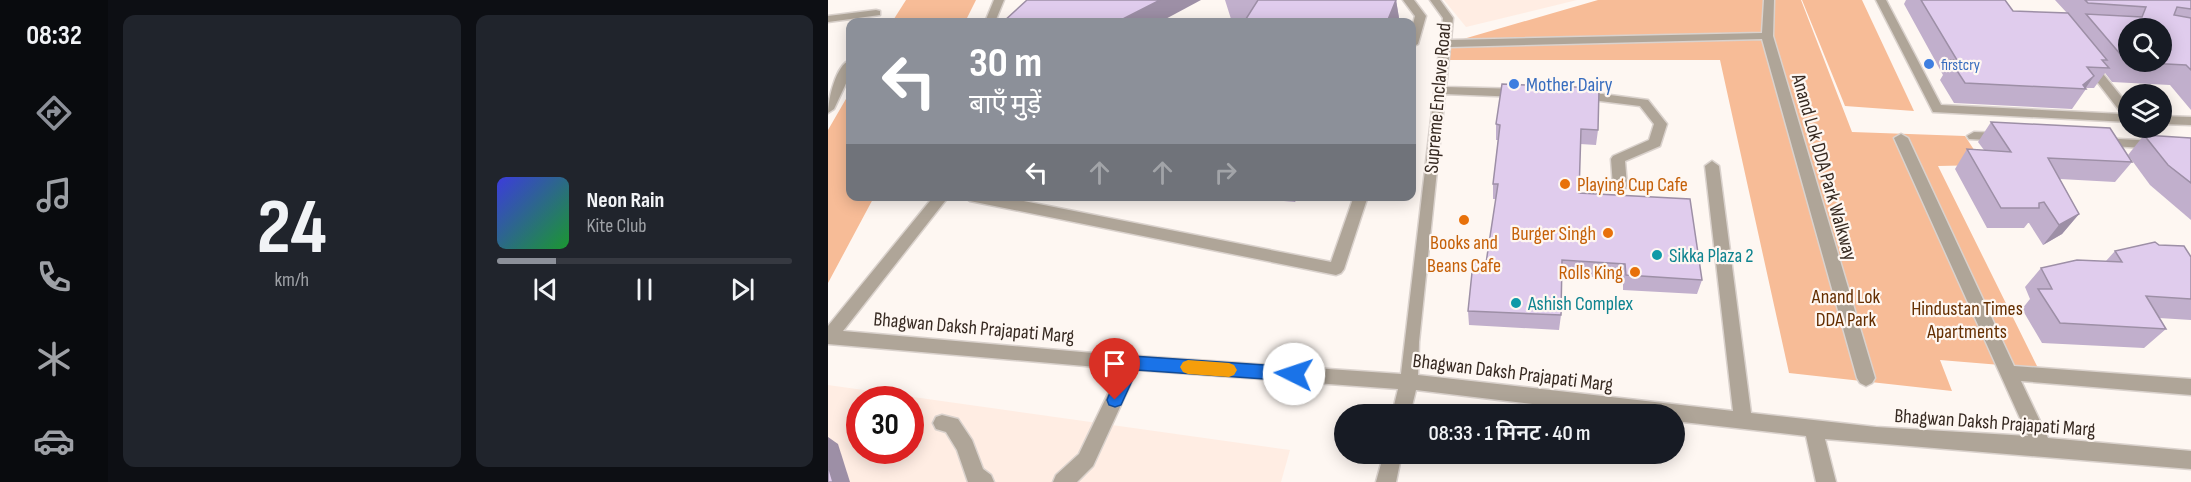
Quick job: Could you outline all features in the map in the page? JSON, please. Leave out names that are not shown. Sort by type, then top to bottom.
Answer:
[{"type":"street","points":[[992,18],[999,0]]},
{"type":"street","points":[[1408,0],[1421,16],[1416,32]]},
{"type":"street","name":"Supreme Enclave Road","points":[[1404,404],[1409,382],[1411,342],[1446,44],[1448,18],[1435,0]]},
{"type":"street","name":"Anand Lok DDA Park Walkway","points":[[1769,0],[1767,36],[1866,378]]},
{"type":"street","points":[[1881,0],[1937,109],[2118,118]]},
{"type":"street","points":[[828,19],[876,14],[874,18]]},
{"type":"street","points":[[1446,44],[1767,36]]},
{"type":"street","points":[[2081,53],[2118,100]]},
{"type":"street","points":[[828,110],[846,72]]},
{"type":"street","points":[[1440,90],[1530,93]]},
{"type":"street","points":[[1564,94],[1598,96],[1644,103],[1661,124],[1655,143],[1618,159],[1620,186]]},
{"type":"street","points":[[2172,120],[2191,121]]},
{"type":"street","points":[[1974,136],[2019,138]]},
{"type":"street","points":[[1901,138],[2042,446]]},
{"type":"street","points":[[2088,142],[2191,147]]},
{"type":"street","points":[[1712,166],[1743,422]]},
{"type":"street","points":[[829,337],[938,201]]},
{"type":"street","points":[[995,201],[1336,269],[1359,201]]},
{"type":"street","name":"Bhagwan Daksh Prajapati Marg","points":[[829,337],[1132,363],[1409,382],[1814,430],[2042,446],[2191,460]]},
{"type":"street","points":[[1062,482],[1071,477],[1086,460],[1132,363]]},
{"type":"street","points":[[2009,373],[2191,387]]},
{"type":"street","points":[[942,423],[952,426],[965,446],[975,476],[984,482]]},
{"type":"street","points":[[1814,430],[1826,482]]},
{"type":"street","points":[[1386,482],[1390,464]]},
{"type":"shaded area","points":[[1444,0],[1577,0],[1466,27]]},
{"type":"shaded area","points":[[828,385],[846,388],[846,464],[924,464],[924,399],[1290,450],[1281,482],[828,482]]},
{"type":"green space","points":[[906,0],[976,0],[967,18],[895,18]]},
{"type":"green space","name":"Anand Lok DDA Park","points":[[1598,0],[1801,0],[1852,132],[1965,136],[1984,165],[1938,166],[2038,368],[1940,360],[1952,391],[1789,373],[1720,60],[1444,60],[1446,44]]},
{"type":"green space","points":[[1802,0],[1862,0],[1914,111],[1845,106]]},
{"type":"green space","points":[[846,99],[846,201],[872,201],[828,283],[828,130]]},
{"type":"building","points":[[1027,0],[1160,0],[1125,18],[1007,18]]},
{"type":"building","points":[[1258,0],[1396,0],[1389,18],[1247,18]]},
{"type":"building","points":[[1921,0],[2005,0],[2013,11],[2068,13],[2107,60],[2102,60],[2109,68],[2087,67],[2094,76],[2083,85],[2086,89],[1965,83],[1950,60],[1957,60]]},
{"type":"building","points":[[2085,0],[2191,0],[2191,9],[2177,7],[2174,15],[2191,18],[2191,70],[2186,65],[2172,64],[2172,18],[2118,18],[2118,51],[2086,14],[2142,17],[2146,7],[2088,3]]},
{"type":"building","points":[[1502,84],[1599,88],[1598,130],[1581,129],[1579,193],[1690,199],[1702,280],[1626,275],[1625,264],[1562,260],[1561,315],[1468,311],[1473,263],[1486,263],[1498,184],[1493,184],[1500,125],[1496,124]]},
{"type":"building","points":[[1991,122],[2110,128],[2132,162],[2048,158],[2079,214],[2059,225],[2044,202],[2039,203],[2039,208],[2001,208],[1967,149],[2011,152]]},
{"type":"building","points":[[2146,138],[2191,138],[2191,183],[2168,165]]},
{"type":"building","points":[[2155,242],[2159,245],[2184,246],[2191,257],[2191,299],[2146,296],[2166,329],[2060,323],[2038,289],[2052,289],[2041,268],[2077,260],[2122,262],[2115,251]]},
{"type":"building","points":[[828,465],[833,482],[828,482]]},
{"type":"slow traffic","points":[[1188,367],[1229,370]]},
{"type":"place","name":"firstcry","points":[[1929,64]]},
{"type":"place","name":"Mother Dairy","points":[[1514,84]]},
{"type":"place","name":"Playing Cup Cafe","points":[[1565,184]]},
{"type":"place","name":"Books and Beans Cafe","points":[[1464,220]]},
{"type":"place","name":"Burger Singh","points":[[1608,233]]},
{"type":"place","name":"Sikka Plaza 2","points":[[1657,255]]},
{"type":"place","name":"Rolls King","points":[[1635,272]]},
{"type":"place","name":"Ashish Complex","points":[[1516,303]]},
{"type":"route","points":[[1115,400],[1132,363],[1294,374]]},
{"type":"park label","name":"Hindustan Times Apartments","points":[[1967,320]]}]
